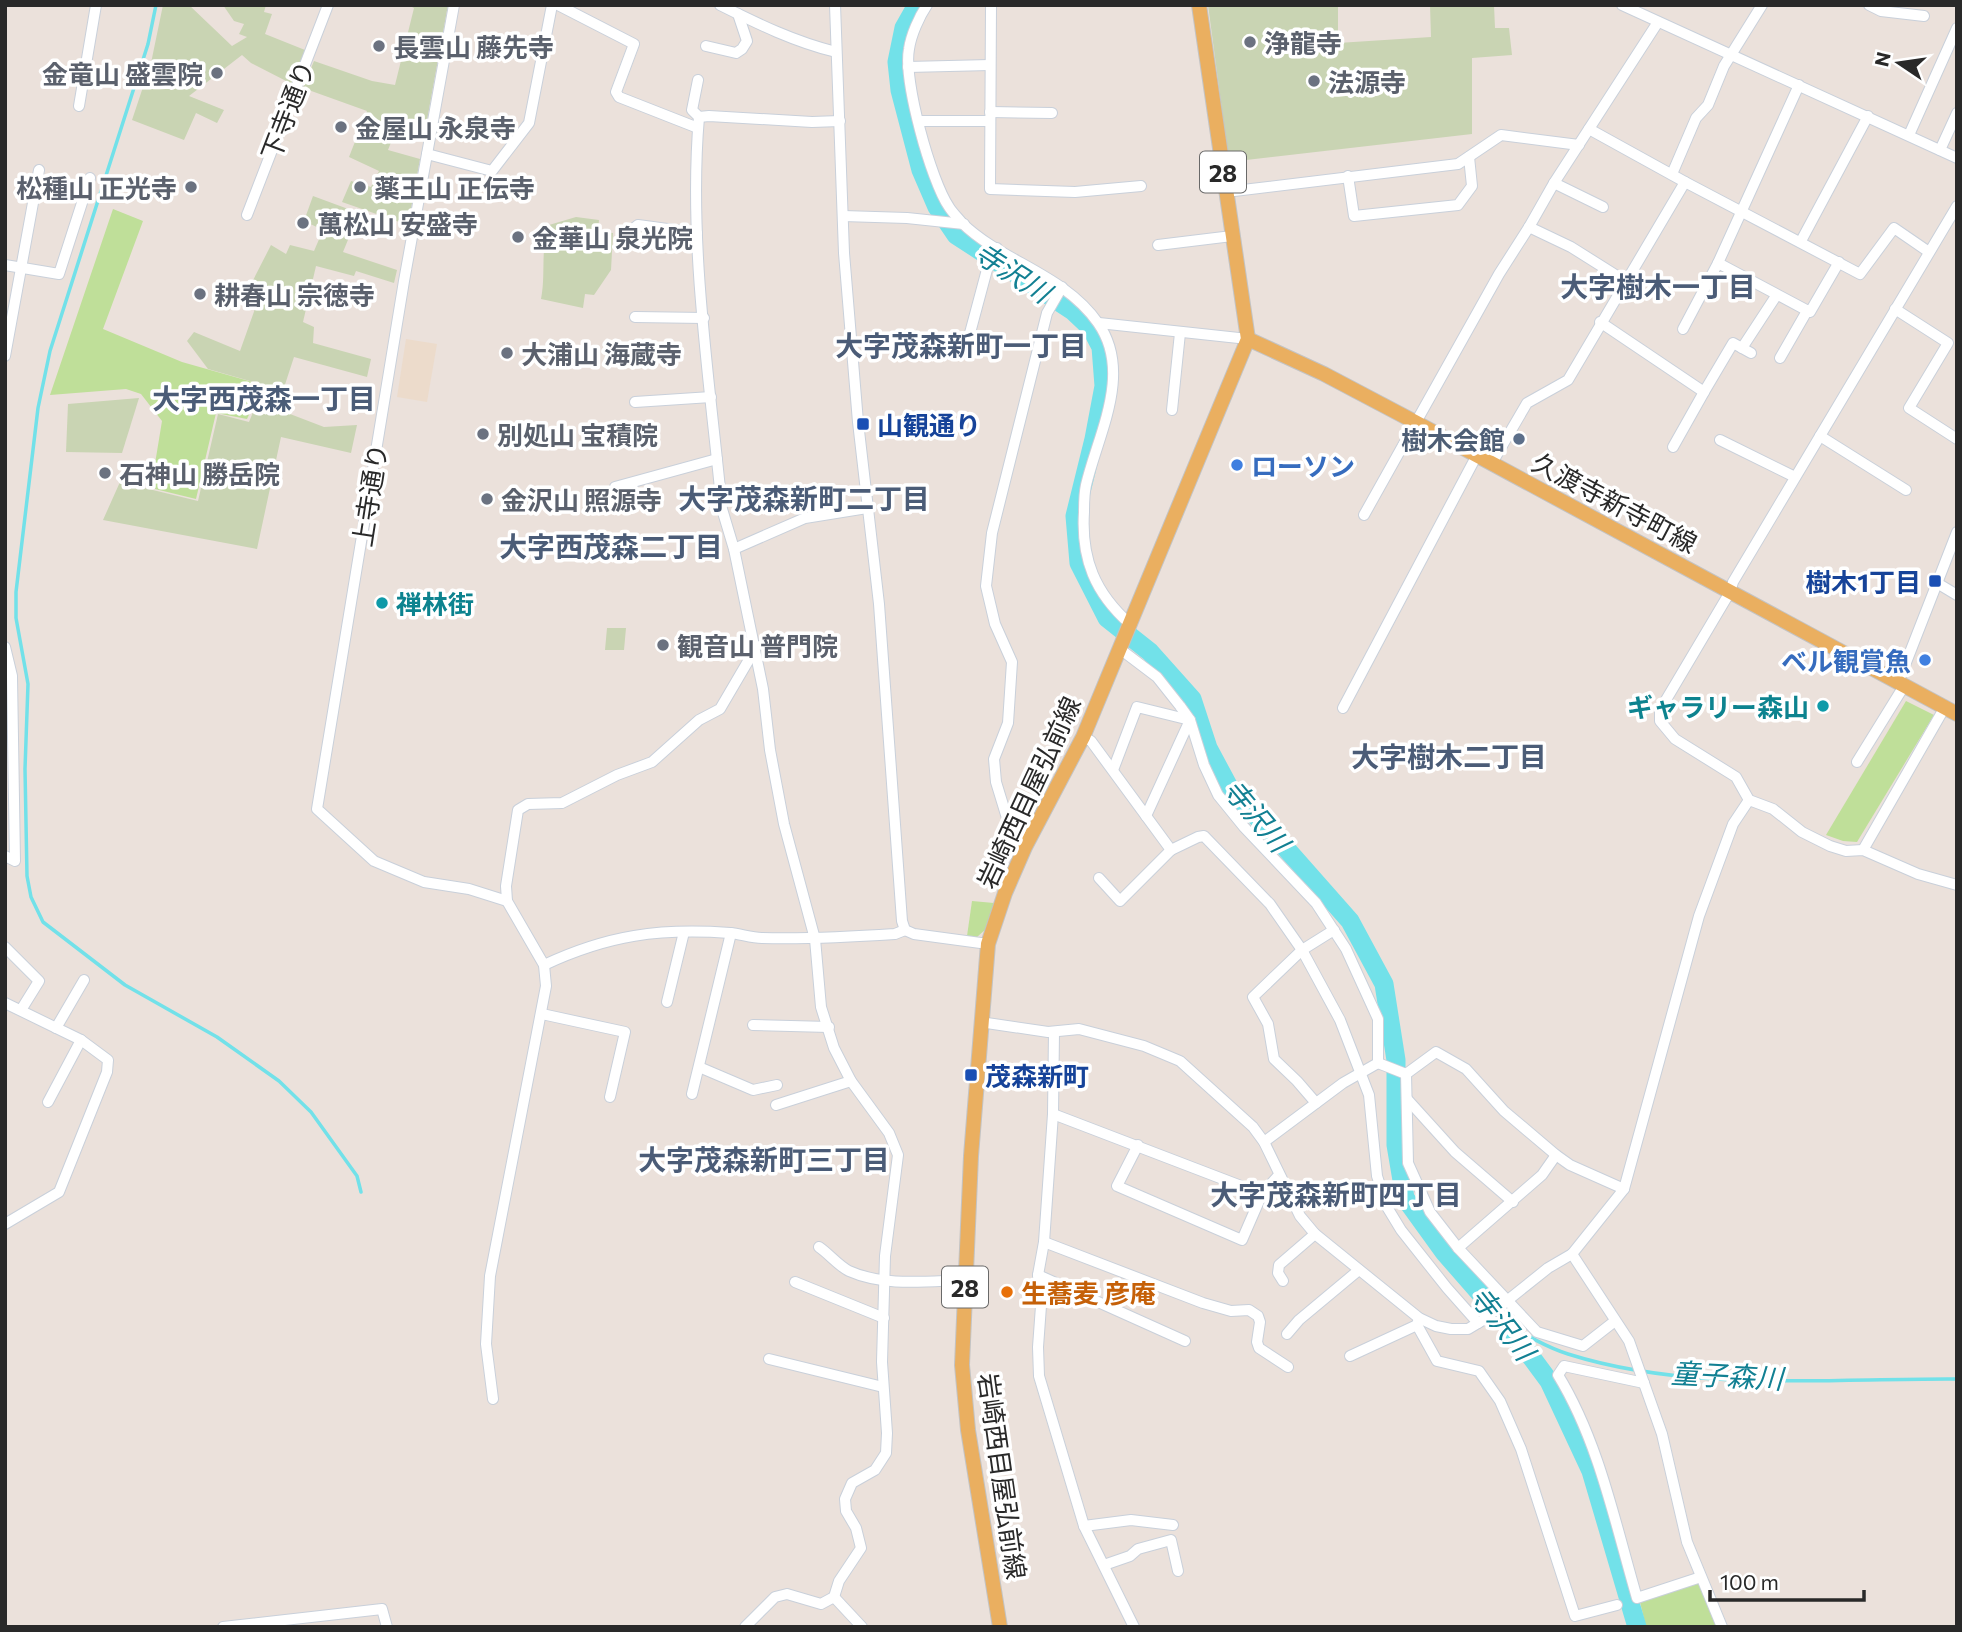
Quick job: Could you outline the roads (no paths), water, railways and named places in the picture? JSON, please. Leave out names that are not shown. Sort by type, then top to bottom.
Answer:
[{"type":"main road","name":"28","points":[[1199,5],[1248,339]]},
{"type":"main road","name":"久渡寺新寺町線","points":[[1248,339],[1324,374],[1415,422],[1951,711]]},
{"type":"main road","name":"岩崎西目屋弘前線","points":[[1000,1627],[968,1430],[961,1365],[980,1022],[988,944],[1005,893],[1029,839],[1083,737],[1248,339]]},
{"type":"street","points":[[79,106],[96,5]]},
{"type":"street","name":"下寺通り","points":[[247,215],[328,5]]},
{"type":"street","name":"上寺通り","points":[[454,5],[404,281],[317,809],[374,861],[424,882],[469,889],[507,901]]},
{"type":"street","points":[[427,154],[492,171],[529,123],[552,5]]},
{"type":"street","points":[[558,5],[634,44],[616,92],[619,97],[699,123]]},
{"type":"street","points":[[720,5],[811,46],[836,52]]},
{"type":"street","points":[[835,5],[844,253],[867,508],[879,604],[896,854],[905,930]]},
{"type":"street","points":[[927,5],[909,48],[908,67],[919,121],[947,206],[964,224],[1083,304],[1099,323],[1107,340],[1113,393],[1085,487],[1083,526],[1086,556],[1098,586],[1112,608],[1129,627]]},
{"type":"street","points":[[991,5],[990,189],[1075,192],[1141,187]]},
{"type":"street","points":[[1622,5],[1957,158]]},
{"type":"street","points":[[1672,174],[1696,118],[1708,105],[1731,55],[1762,5]]},
{"type":"street","points":[[1869,5],[1881,11],[1924,16]]},
{"type":"street","points":[[706,47],[736,53],[742,49],[747,41],[738,14]]},
{"type":"street","points":[[1364,515],[1499,274],[1658,22]]},
{"type":"street","points":[[1909,135],[1957,28]]},
{"type":"street","points":[[908,67],[990,65]]},
{"type":"street","points":[[698,80],[692,110],[699,123],[695,174],[697,233],[722,509],[734,549],[763,690],[770,750],[784,824],[815,939],[821,1007],[850,1081],[889,1133],[898,1155],[886,1256],[883,1387],[886,1453],[875,1470],[852,1483],[846,1494],[846,1511],[856,1528],[861,1548],[839,1581],[834,1597],[821,1604],[787,1594],[775,1597],[745,1627]]},
{"type":"street","points":[[1683,329],[1718,263],[1798,85]]},
{"type":"street","points":[[919,121],[1052,113]]},
{"type":"street","points":[[1941,150],[1957,113]]},
{"type":"street","points":[[699,123],[709,116],[840,121]]},
{"type":"street","points":[[1801,241],[1868,116]]},
{"type":"street","points":[[1590,129],[1741,213],[1801,241],[1860,274],[1894,228],[1929,252]]},
{"type":"street","points":[[1226,192],[1458,164],[1501,135],[1579,145]]},
{"type":"street","points":[[1348,176],[1354,216],[1458,205],[1472,186],[1469,157]]},
{"type":"street","points":[[5,356],[39,170]]},
{"type":"street","points":[[5,265],[60,274],[90,178]]},
{"type":"street","points":[[1492,463],[1527,403],[1568,380],[1685,181]]},
{"type":"street","points":[[1554,183],[1603,207]]},
{"type":"street","points":[[1957,205],[1732,582],[1730,592],[1660,710],[1660,721],[1675,739],[1736,777],[1749,800],[1773,809],[1802,832],[1830,846],[1846,851],[1863,850],[1918,874],[1957,885]]},
{"type":"street","points":[[843,216],[964,224]]},
{"type":"street","points":[[630,239],[633,229],[638,225],[697,233]]},
{"type":"street","points":[[1530,227],[1571,247],[1625,281]]},
{"type":"street","points":[[1158,245],[1232,236]]},
{"type":"street","points":[[970,333],[989,262],[998,248]]},
{"type":"street","points":[[1780,358],[1839,262]]},
{"type":"street","points":[[1718,263],[1807,311]]},
{"type":"street","points":[[1029,839],[1016,831],[1007,818],[996,782],[994,759],[1008,723],[1012,662],[995,624],[986,586],[992,533],[1047,313],[1061,288]]},
{"type":"street","points":[[1672,447],[1733,343],[1747,351],[1776,296]]},
{"type":"street","points":[[1895,309],[1948,343],[1909,408],[1957,439]]},
{"type":"street","points":[[635,317],[704,318]]},
{"type":"street","points":[[1600,322],[1704,391]]},
{"type":"street","points":[[1099,323],[1248,339]]},
{"type":"street","points":[[1172,410],[1180,333]]},
{"type":"street","points":[[635,402],[711,397]]},
{"type":"street","points":[[1820,436],[1906,490]]},
{"type":"street","points":[[1720,440],[1795,477]]},
{"type":"street","points":[[1343,708],[1477,455]]},
{"type":"street","points":[[615,487],[717,459]]},
{"type":"street","points":[[734,549],[805,517],[867,508]]},
{"type":"street","points":[[1857,762],[1901,685],[1957,532]]},
{"type":"street","points":[[1937,583],[1957,595]]},
{"type":"street","points":[[5,647],[12,676],[9,782],[15,861],[5,856]]},
{"type":"street","points":[[1121,647],[1157,677],[1190,720],[1217,795],[1317,903],[1346,949],[1378,1019],[1379,1064]]},
{"type":"street","points":[[493,1399],[486,1344],[491,1276],[546,986],[544,965],[507,901],[506,886],[518,810],[528,804],[562,803],[617,775],[652,762],[699,720],[720,709],[754,651]]},
{"type":"street","points":[[1114,770],[1137,708],[1190,720]]},
{"type":"street","points":[[1863,850],[1951,711]]},
{"type":"street","points":[[1146,816],[1190,720]]},
{"type":"street","points":[[1083,737],[1091,741],[1114,770],[1171,850]]},
{"type":"street","points":[[1350,1356],[1418,1322],[1451,1329],[1468,1329],[1548,1268],[1573,1254],[1624,1189],[1699,916],[1733,824],[1749,800]]},
{"type":"street","points":[[1099,878],[1120,901],[1171,850],[1204,836],[1270,904],[1303,950],[1340,1020],[1369,1095],[1377,1176],[1387,1207],[1401,1230],[1447,1288],[1480,1321]]},
{"type":"street","points":[[544,965],[579,948],[656,932],[731,933],[757,938],[815,939],[895,934],[905,930],[915,934],[988,944]]},
{"type":"street","points":[[1316,1103],[1274,1059],[1268,1024],[1253,997],[1303,950],[1334,930]]},
{"type":"street","points":[[667,1002],[684,932]]},
{"type":"street","points":[[692,1094],[731,933]]},
{"type":"street","points":[[5,947],[39,981],[21,1010]]},
{"type":"street","points":[[57,1028],[84,980]]},
{"type":"street","points":[[5,1003],[82,1040],[108,1060],[107,1072],[60,1192],[5,1224]]},
{"type":"street","points":[[542,1014],[625,1032],[610,1097]]},
{"type":"street","points":[[980,1022],[1054,1031],[1079,1029],[1144,1046],[1180,1061],[1253,1127],[1264,1142],[1300,1216],[1315,1234],[1418,1322],[1437,1361],[1479,1371],[1500,1401],[1521,1449],[1575,1616],[1617,1605]]},
{"type":"street","points":[[753,1025],[829,1027]]},
{"type":"street","points":[[1054,1031],[1053,1114],[1044,1241],[1038,1275],[1041,1306],[1039,1376],[1084,1526],[1134,1627]]},
{"type":"street","points":[[48,1102],[82,1040]]},
{"type":"street","points":[[1403,1073],[1436,1052],[1466,1069],[1504,1111],[1556,1155],[1570,1165],[1624,1189]]},
{"type":"street","points":[[1264,1142],[1360,1072],[1379,1064],[1403,1073]]},
{"type":"street","points":[[699,1068],[753,1090],[778,1085]]},
{"type":"street","points":[[1403,1073],[1407,1098],[1408,1163],[1430,1212],[1504,1303],[1537,1332],[1583,1346],[1615,1321]]},
{"type":"street","points":[[776,1105],[850,1081]]},
{"type":"street","points":[[1407,1098],[1455,1152],[1513,1202]]},
{"type":"street","points":[[1053,1114],[1262,1194]]},
{"type":"street","points":[[1138,1145],[1117,1186],[1242,1240],[1262,1194],[1279,1175]]},
{"type":"street","points":[[1458,1248],[1542,1175],[1556,1155]]},
{"type":"street","points":[[1283,1281],[1278,1273],[1279,1265],[1315,1234]]},
{"type":"street","points":[[1044,1241],[1203,1303],[1231,1311],[1249,1310],[1258,1316],[1260,1322],[1256,1342],[1259,1348],[1287,1367]]},
{"type":"street","points":[[819,1247],[847,1270],[885,1281],[965,1280]]},
{"type":"street","points":[[1573,1254],[1629,1341],[1662,1434],[1687,1542],[1721,1627]]},
{"type":"street","points":[[1287,1334],[1299,1320],[1359,1270]]},
{"type":"street","points":[[1038,1275],[1185,1341]]},
{"type":"street","points":[[795,1282],[884,1318]]},
{"type":"street","points":[[769,1359],[883,1387]]},
{"type":"street","points":[[1643,1380],[1564,1366],[1558,1375],[1572,1398],[1598,1465],[1637,1598],[1701,1577]]},
{"type":"street","points":[[1084,1526],[1131,1520],[1173,1525]]},
{"type":"street","points":[[1104,1565],[1130,1556],[1138,1549],[1171,1540],[1178,1571]]},
{"type":"street","points":[[834,1597],[862,1627]]},
{"type":"street","points":[[223,1627],[382,1609],[387,1627]]},
{"type":"waterway","points":[[156,5],[148,44],[50,351],[38,408],[16,592],[16,618],[28,684],[25,769],[27,876],[31,897],[43,922],[125,985],[217,1037],[279,1081],[311,1112],[357,1176],[361,1192]]},
{"type":"waterway","name":"寺沢川","points":[[917,5],[904,28],[897,62],[900,90],[921,170],[937,207],[956,235],[1073,311],[1091,328],[1101,347],[1104,386],[1075,516],[1079,563],[1107,618],[1150,652],[1192,699],[1208,748],[1230,789],[1350,921],[1384,984],[1396,1060],[1396,1145],[1405,1198],[1444,1252],[1506,1323],[1549,1381],[1591,1471],[1637,1627]]},
{"type":"waterway","name":"童子森川","points":[[1506,1323],[1568,1354],[1663,1374],[1761,1381],[1957,1379]]},
{"type":"place","name":"浄龍寺","points":[[1250,42]]},
{"type":"place","name":"長雲山 藤先寺","points":[[379,46]]},
{"type":"place","name":"金竜山 盛雲院","points":[[217,73]]},
{"type":"place","name":"法源寺","points":[[1314,81]]},
{"type":"place","name":"金屋山 永泉寺","points":[[341,127]]},
{"type":"place","name":"松種山 正光寺","points":[[191,187]]},
{"type":"place","name":"薬王山 正伝寺","points":[[360,187]]},
{"type":"place","name":"萬松山 安盛寺","points":[[303,223]]},
{"type":"place","name":"金華山 泉光院","points":[[518,237]]},
{"type":"place","name":"耕春山 宗徳寺","points":[[200,294]]},
{"type":"place","name":"大浦山 海蔵寺","points":[[507,353]]},
{"type":"place","name":"山観通り","points":[[863,424]]},
{"type":"place","name":"別処山 宝積院","points":[[483,434]]},
{"type":"place","name":"樹木会館","points":[[1519,439]]},
{"type":"place","name":"ローソン","points":[[1237,465]]},
{"type":"place","name":"石神山 勝岳院","points":[[105,473]]},
{"type":"place","name":"金沢山 照源寺","points":[[487,499]]},
{"type":"place","name":"樹木1丁目","points":[[1935,581]]},
{"type":"place","name":"禅林街","points":[[382,603]]},
{"type":"place","name":"観音山 普門院","points":[[663,645]]},
{"type":"place","name":"ベル観賞魚","points":[[1925,660]]},
{"type":"place","name":"ギャラリー森山","points":[[1823,706]]},
{"type":"place","name":"茂森新町","points":[[971,1075]]},
{"type":"place","name":"生蕎麦 彦庵","points":[[1007,1292]]},
{"type":"district","name":"大字樹木一丁目","points":[[1658,286]]},
{"type":"district","name":"大字茂森新町一丁目","points":[[961,345]]},
{"type":"district","name":"大字西茂森一丁目","points":[[264,398]]},
{"type":"district","name":"大字茂森新町二丁目","points":[[804,498]]},
{"type":"district","name":"大字西茂森二丁目","points":[[611,546]]},
{"type":"district","name":"大字樹木二丁目","points":[[1449,756]]},
{"type":"district","name":"大字茂森新町三丁目","points":[[764,1159]]},
{"type":"district","name":"大字茂森新町四丁目","points":[[1336,1194]]}]
